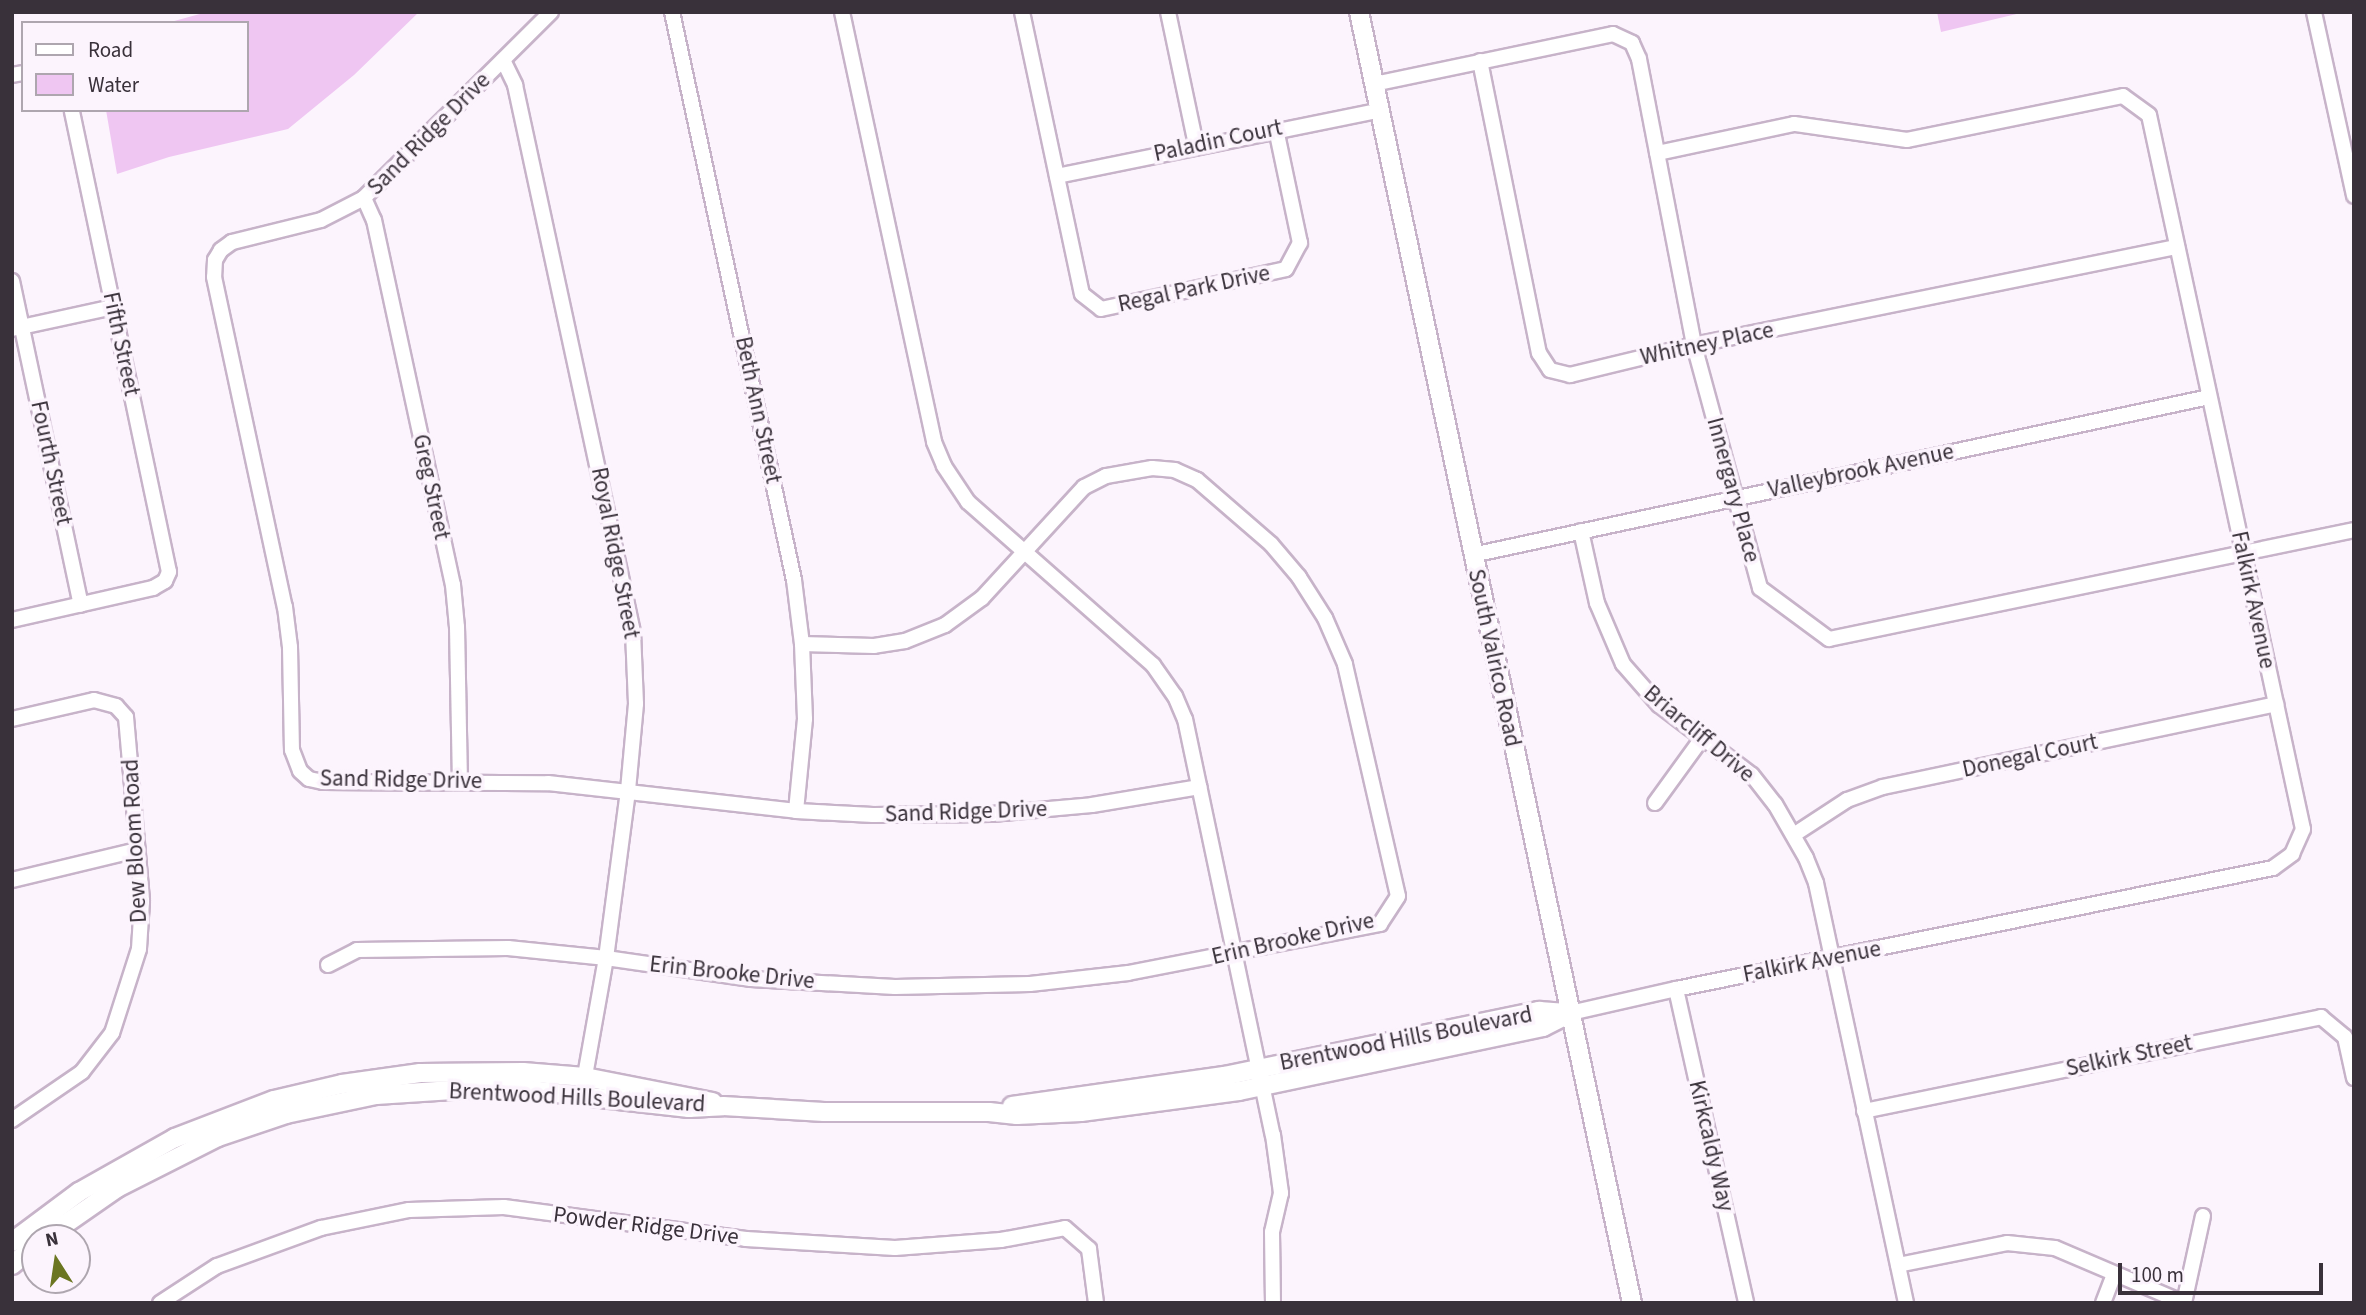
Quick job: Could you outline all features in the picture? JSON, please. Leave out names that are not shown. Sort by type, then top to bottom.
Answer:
[{"type":"street","name":"Sand Ridge Drive","points":[[551,12],[365,198],[321,220],[232,242],[217,255],[214,277],[285,607],[290,647],[292,750],[296,765],[309,779],[323,782],[548,783],[796,811],[873,815],[992,814],[1092,805],[1200,788]]},
{"type":"street","name":"Beth Ann Street","points":[[672,12],[794,580],[802,644],[805,719],[796,811]]},
{"type":"street","points":[[842,12],[937,450],[962,495],[1153,665],[1175,696],[1185,719],[1235,952],[1281,1193],[1272,1232],[1273,1303]]},
{"type":"street","name":"Regal Park Drive","points":[[1022,12],[1082,294],[1101,309],[1286,270],[1300,243],[1276,129]]},
{"type":"street","points":[[1168,12],[1196,145]]},
{"type":"street","name":"South Valrico Road","points":[[1359,12],[1632,1303]]},
{"type":"street","points":[[2314,12],[2354,196]]},
{"type":"street","name":"Innergary Place","points":[[1374,84],[1613,34],[1632,43],[1639,59],[1694,345],[1760,588],[1829,639],[2354,530]]},
{"type":"street","name":"Royal Ridge Street","points":[[503,60],[515,85],[634,632],[636,704],[628,791],[606,958],[584,1086]]},
{"type":"street","name":"Whitney Place","points":[[1480,61],[1539,353],[1550,370],[1570,375],[1694,345],[2177,247]]},
{"type":"street","name":"Falkirk Avenue","points":[[1570,1013],[2273,868],[2292,854],[2303,828],[2149,115],[2123,96],[1907,141],[1794,124],[1657,153]]},
{"type":"street","name":"Paladin Court","points":[[1058,176],[1196,145],[1380,110]]},
{"type":"street","name":"Fifth Street","points":[[72,112],[169,562],[168,577],[153,588],[81,605]]},
{"type":"street","name":"Greg Street","points":[[365,198],[374,220],[454,596],[460,781]]},
{"type":"street","name":"Fourth Street","points":[[12,281],[17,328],[81,605]]},
{"type":"street","points":[[17,328],[113,307]]},
{"type":"street","name":"Valleybrook Avenue","points":[[1472,555],[2209,397]]},
{"type":"street","name":"Erin Brooke Drive","points":[[328,965],[357,950],[508,948],[606,958],[751,979],[895,987],[1055,981],[1128,973],[1380,924],[1398,897],[1345,664],[1325,618],[1299,577],[1271,544],[1197,480],[1175,470],[1152,468],[1107,476],[1084,487],[982,598],[945,625],[905,641],[874,646],[802,644]]},
{"type":"street","name":"Briarcliff Drive","points":[[1581,531],[1597,603],[1623,664],[1659,705],[1752,775],[1795,834],[1815,883],[1906,1303]]},
{"type":"street","points":[[12,620],[81,605]]},
{"type":"street","name":"Dew Bloom Road","points":[[12,719],[94,700],[108,702],[122,710],[129,724],[142,901],[139,949],[112,1033],[82,1072],[12,1120]]},
{"type":"street","name":"Donegal Court","points":[[1795,834],[1847,800],[1883,787],[2276,704]]},
{"type":"street","points":[[1655,803],[1703,737]]},
{"type":"street","points":[[12,880],[138,850]]},
{"type":"street","name":"Kirkcaldy Way","points":[[1676,989],[1746,1303]]},
{"type":"street","name":"Brentwood Hills Boulevard","points":[[64,1224],[150,1169],[218,1137],[286,1114],[376,1095],[433,1089],[584,1086],[690,1096],[723,1106],[835,1113],[989,1112],[1017,1104],[1260,1077],[1539,1011],[1570,1013]]},
{"type":"street","name":"Selkirk Street","points":[[1864,1111],[2321,1017],[2345,1037],[2354,1078]]},
{"type":"street","name":"Brentwood Hills Boulevard","points":[[12,1242],[79,1192],[144,1153],[209,1123],[274,1100],[342,1084],[420,1073],[523,1072],[584,1086]]},
{"type":"street","name":"Powder Ridge Drive","points":[[160,1303],[217,1266],[321,1228],[409,1210],[504,1208],[746,1239],[895,1248],[1000,1240],[1065,1228],[1089,1249],[1096,1303]]},
{"type":"street","points":[[1898,1265],[2007,1243],[2055,1248],[2184,1303],[2203,1216]]},
{"type":"street","points":[[2103,1303],[2113,1275]]},
{"type":"water","points":[[207,12],[419,12],[354,75],[288,129],[169,157],[117,174],[106,112],[248,112],[248,21],[174,21]]},
{"type":"water","points":[[1937,12],[2025,12],[1941,32]]}]
